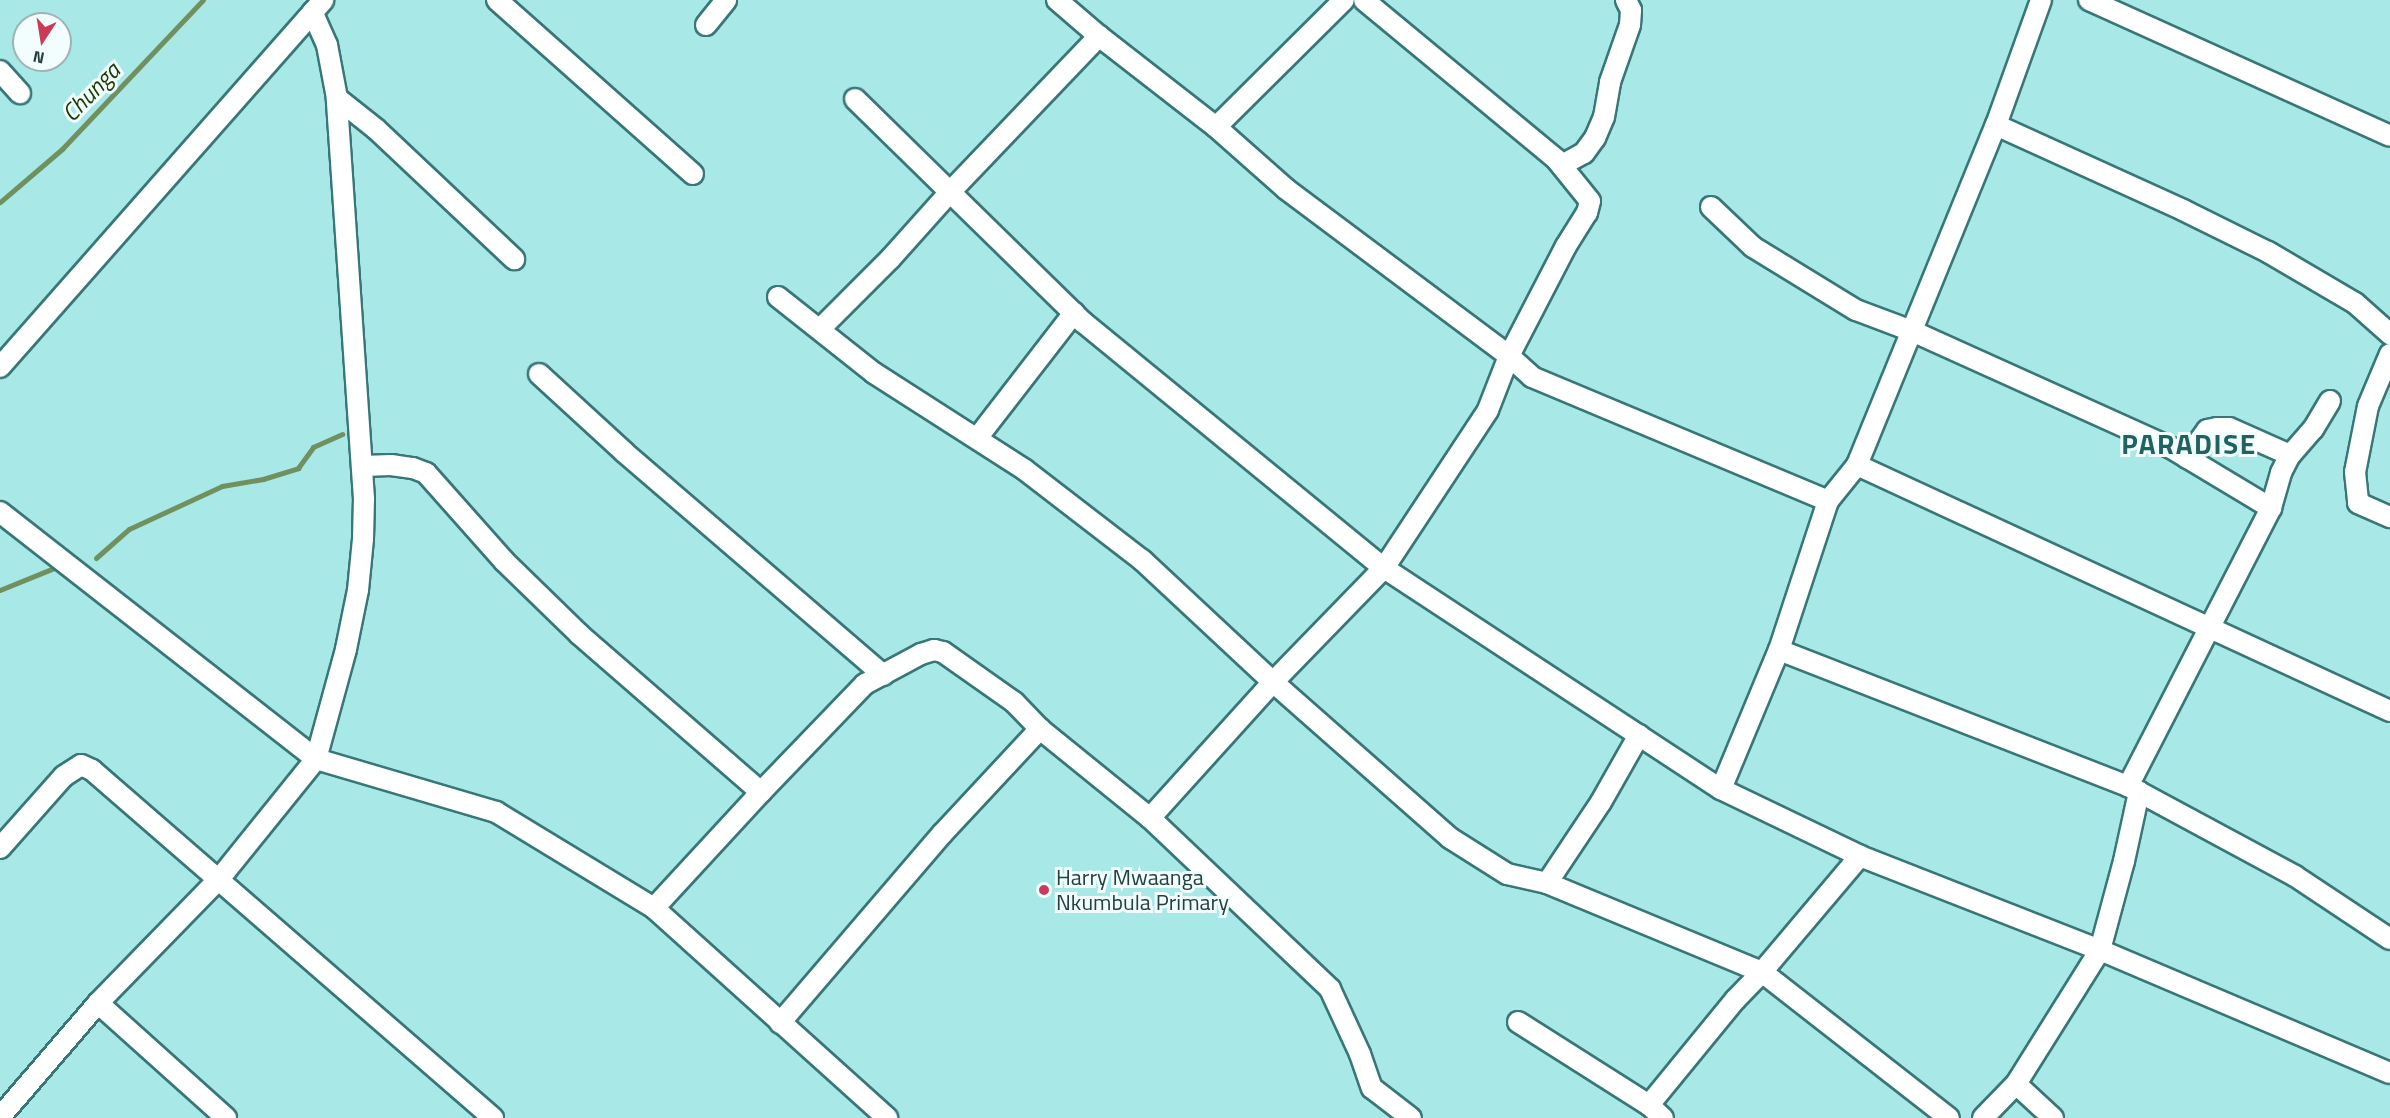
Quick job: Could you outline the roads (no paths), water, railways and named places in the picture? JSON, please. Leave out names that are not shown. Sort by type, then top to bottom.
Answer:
[{"type":"street","points":[[497,0],[693,174]]},
{"type":"street","points":[[706,25],[726,0]]},
{"type":"street","points":[[1057,0],[1099,36],[1216,127],[1286,189],[1509,356],[1532,376],[1828,501]]},
{"type":"street","points":[[1216,127],[1344,0]]},
{"type":"street","points":[[1150,818],[1273,682],[1384,568],[1488,410],[1509,356],[1566,246],[1587,213],[1590,201],[1562,165],[1364,0]]},
{"type":"street","points":[[1562,165],[1584,153],[1595,138],[1604,117],[1610,81],[1630,25],[1631,10],[1626,0]]},
{"type":"street","points":[[1721,789],[1779,650],[1828,501],[1857,465],[1996,125],[2041,0]]},
{"type":"street","points":[[2089,0],[2390,136]]},
{"type":"street","points":[[0,1117],[98,1003],[220,878],[316,759],[346,649],[358,590],[363,539],[363,466],[337,98],[317,6]]},
{"type":"street","points":[[0,367],[317,6]]},
{"type":"street","points":[[820,329],[891,258],[950,192],[1099,36]]},
{"type":"street","points":[[0,70],[20,93]]},
{"type":"street","points":[[337,98],[376,129],[513,259]]},
{"type":"street","points":[[855,99],[1074,314],[1384,568],[1721,789],[1860,856],[2100,950],[2390,1073]]},
{"type":"street","points":[[1996,125],[2183,210],[2268,252],[2355,303],[2390,334]]},
{"type":"street","points":[[1711,207],[1753,247],[1856,310],[1912,331],[2187,458],[2271,508]]},
{"type":"street","points":[[778,297],[874,373],[978,437],[1025,470],[1142,560],[1273,682],[1450,838],[1508,874],[1547,882],[1762,972],[1949,1118]]},
{"type":"street","points":[[978,437],[1074,314]]},
{"type":"street","points":[[2390,354],[2368,406],[2355,472],[2358,503],[2390,517]]},
{"type":"street","points":[[539,374],[624,452],[883,675]]},
{"type":"street","points":[[1983,1118],[2016,1084],[2100,950],[2122,872],[2133,789],[2271,508],[2281,473],[2290,455],[2313,429],[2330,401]]},
{"type":"street","points":[[2187,458],[2207,430],[2217,428],[2229,428],[2290,455]]},
{"type":"street","points":[[363,466],[391,465],[413,468],[426,473],[504,561],[579,634],[761,792]]},
{"type":"street","points":[[1857,465],[2390,711]]},
{"type":"street","points":[[0,512],[316,759],[496,812],[654,908],[888,1118]]},
{"type":"street","points":[[654,908],[865,684],[921,654],[934,650],[943,652],[1014,702],[1040,729],[1150,818],[1330,989],[1360,1054],[1372,1088],[1411,1118]]},
{"type":"street","points":[[1779,650],[2133,789],[2295,876],[2390,939]]},
{"type":"street","points":[[780,1023],[942,834],[1040,729]]},
{"type":"street","points":[[1547,882],[1601,802],[1639,735]]},
{"type":"street","points":[[0,848],[64,776],[81,765],[92,770],[220,878],[493,1118]]},
{"type":"street","points":[[1518,1022],[1656,1112],[1735,1000],[1762,972],[1860,856]]},
{"type":"street","points":[[98,1003],[226,1118]]},
{"type":"street","points":[[2016,1084],[2052,1118]]},
{"type":"waterway","name":"Chunga","points":[[0,202],[62,149],[203,0]]},
{"type":"waterway","points":[[96,558],[129,529],[222,486],[263,479],[298,468],[313,447],[342,434]]},
{"type":"waterway","points":[[0,590],[59,566]]},
{"type":"place","name":"Harry Mwaanga Nkumbula Primary","points":[[1044,890]]},
{"type":"district","name":"PARADISE","points":[[2189,444]]}]
